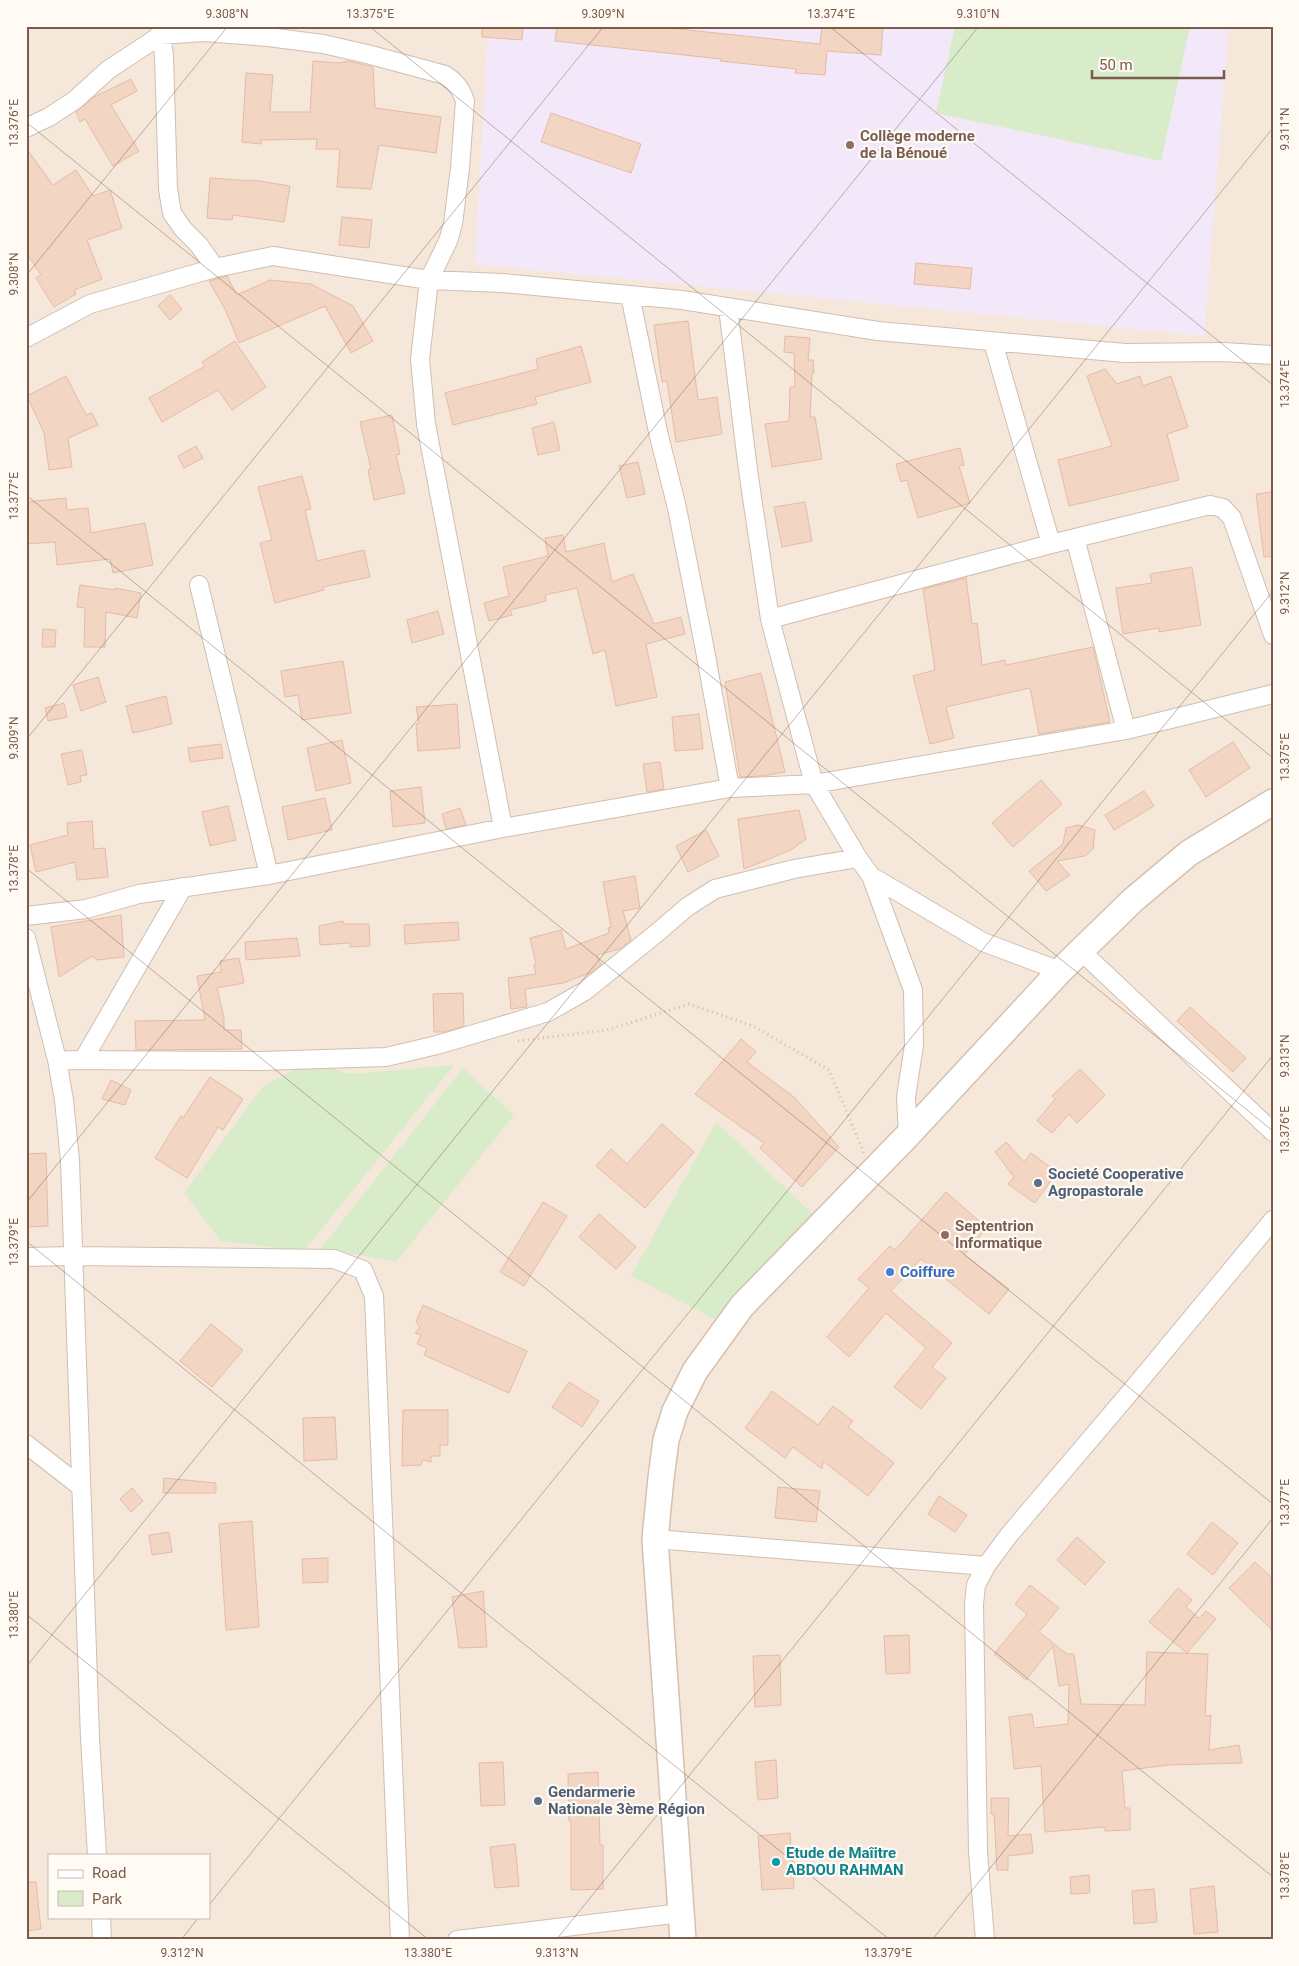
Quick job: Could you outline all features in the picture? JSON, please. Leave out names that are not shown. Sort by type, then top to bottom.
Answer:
[{"type":"street","points":[[26,128],[49,117],[75,100],[108,70],[161,30],[268,37],[323,44],[446,75],[454,81],[461,91],[465,101],[460,168],[452,224],[448,241],[429,280],[420,359],[426,424],[503,828]]},
{"type":"street","points":[[161,30],[164,56],[168,189],[172,213],[183,229],[199,245],[215,268]]},
{"type":"street","points":[[26,338],[90,304],[215,268],[273,256],[429,280],[503,283],[682,300],[878,331],[1125,353],[1224,352],[1273,355]]},
{"type":"street","points":[[630,295],[658,432],[683,538],[730,788]]},
{"type":"street","points":[[728,308],[748,470],[770,619],[814,784],[858,858],[871,876],[912,990],[914,1044],[906,1097],[908,1135]]},
{"type":"street","points":[[993,342],[1051,544]]},
{"type":"street","points":[[770,619],[1051,544],[1210,504],[1223,508],[1232,518],[1273,635]]},
{"type":"street","points":[[1075,538],[1126,730]]},
{"type":"street","points":[[199,585],[269,875]]},
{"type":"street","points":[[26,916],[86,909],[139,894],[269,875],[503,828],[730,788],[814,784],[1126,730],[1273,694]]},
{"type":"street","points":[[683,1940],[656,1539],[666,1440],[675,1411],[696,1371],[742,1306],[908,1135],[1060,971],[1133,900],[1189,853],[1273,802]]},
{"type":"street","points":[[57,1060],[261,1061],[386,1057],[437,1045],[548,1012],[585,991],[686,907],[715,889],[786,871],[858,858]]},
{"type":"street","points":[[871,876],[983,942],[1060,971]]},
{"type":"street","points":[[83,1060],[183,887]]},
{"type":"street","points":[[26,938],[57,1060],[64,1100],[70,1161],[90,1738],[97,1854]]},
{"type":"street","points":[[1081,951],[1273,1132]]},
{"type":"street","points":[[985,1940],[978,1852],[974,1604],[976,1585],[986,1566],[1009,1535],[1273,1220]]},
{"type":"street","points":[[26,1257],[334,1259],[363,1270],[374,1296],[400,1940]]},
{"type":"street","points":[[26,1444],[81,1487]]},
{"type":"street","points":[[656,1539],[986,1566]]},
{"type":"street","points":[[457,1940],[681,1913]]},
{"type":"street","points":[[101,1918],[102,1940]]},
{"type":"path","points":[[512,1041],[606,1030],[689,1004],[753,1026],[829,1070],[872,1172]]},
{"type":"shaded area","points":[[26,26],[1273,26],[1273,1940],[26,1940]]},
{"type":"shaded area","name":"Collège moderne de la Bénoué","points":[[488,26],[1229,26],[1204,336],[475,264]]},
{"type":"green space","points":[[955,26],[1190,26],[1161,161],[936,113]]},
{"type":"green space","points":[[312,1062],[350,1074],[454,1065],[304,1251],[221,1241],[184,1193],[264,1085]]},
{"type":"green space","points":[[463,1068],[514,1115],[396,1262],[321,1248]]},
{"type":"green space","points":[[716,1122],[814,1215],[714,1319],[631,1276]]},
{"type":"building","points":[[482,26],[523,26],[522,40],[482,37]]},
{"type":"building","points":[[557,26],[650,26],[820,44],[822,26],[883,26],[881,55],[827,51],[825,75],[795,73],[796,69],[720,61],[721,59],[555,41]]},
{"type":"building","points":[[313,61],[339,63],[349,61],[373,67],[375,108],[441,117],[436,153],[379,145],[371,189],[337,187],[340,149],[316,149],[317,139],[261,140],[261,144],[242,142],[246,73],[273,75],[270,112],[310,112]]},
{"type":"building","points":[[131,79],[137,91],[111,105],[139,151],[113,166],[85,119],[80,122],[76,112],[94,97]]},
{"type":"building","points":[[551,113],[641,144],[631,173],[541,142]]},
{"type":"building","points":[[26,148],[53,185],[76,170],[93,196],[110,190],[122,228],[87,240],[102,279],[74,290],[76,294],[54,307],[36,278],[41,275],[26,253]]},
{"type":"building","points":[[210,178],[253,180],[290,186],[284,222],[233,215],[232,220],[207,218]]},
{"type":"building","points":[[342,217],[372,220],[369,248],[339,245]]},
{"type":"building","points":[[916,263],[972,268],[970,289],[914,284]]},
{"type":"building","points":[[227,276],[237,295],[270,280],[311,284],[353,306],[373,341],[351,353],[325,306],[239,343],[226,311],[209,281]]},
{"type":"building","points":[[170,295],[182,309],[170,320],[158,306]]},
{"type":"building","points":[[688,321],[698,400],[717,397],[722,434],[676,442],[667,381],[662,382],[654,325]]},
{"type":"building","points":[[785,336],[810,338],[808,360],[813,360],[814,373],[812,373],[810,417],[815,417],[822,459],[772,467],[765,424],[789,421],[790,387],[795,387],[794,353],[784,352]]},
{"type":"building","points":[[235,341],[266,387],[232,410],[218,390],[162,422],[149,398],[205,366],[202,362]]},
{"type":"building","points":[[581,346],[591,382],[535,397],[537,404],[453,425],[445,393],[538,369],[536,359]]},
{"type":"building","points":[[1105,369],[1117,384],[1140,376],[1143,386],[1171,376],[1188,427],[1167,434],[1179,480],[1069,506],[1058,460],[1112,446],[1087,376]]},
{"type":"building","points":[[66,376],[86,415],[92,413],[98,425],[68,438],[72,467],[49,470],[44,433],[27,396]]},
{"type":"building","points":[[392,415],[400,454],[396,455],[405,493],[374,500],[368,470],[371,469],[360,422]]},
{"type":"building","points":[[554,422],[560,450],[538,455],[532,428]]},
{"type":"building","points":[[196,446],[203,458],[184,468],[178,456]]},
{"type":"building","points":[[960,448],[964,465],[959,466],[970,503],[918,518],[907,480],[901,482],[896,464]]},
{"type":"building","points":[[638,462],[645,494],[627,498],[619,466]]},
{"type":"building","points":[[302,476],[311,509],[305,510],[317,561],[364,550],[370,577],[323,587],[324,590],[275,603],[260,543],[272,540],[258,487]]},
{"type":"building","points":[[1273,492],[1273,556],[1264,557],[1256,494]]},
{"type":"building","points":[[66,498],[67,510],[88,508],[91,533],[145,523],[153,565],[113,573],[110,559],[57,565],[55,542],[26,544],[26,502]]},
{"type":"building","points":[[805,502],[812,541],[782,547],[774,507]]},
{"type":"building","points":[[563,535],[566,552],[604,543],[612,582],[633,574],[654,624],[681,617],[685,634],[646,644],[657,697],[616,706],[605,650],[593,654],[577,588],[545,595],[546,601],[510,610],[512,615],[489,621],[484,603],[509,596],[503,567],[548,556],[545,538]]},
{"type":"building","points":[[1192,567],[1201,625],[1159,632],[1159,628],[1123,634],[1116,588],[1152,583],[1150,574]]},
{"type":"building","points":[[966,578],[972,624],[977,623],[982,665],[1005,660],[1006,665],[1093,647],[1110,722],[1039,734],[1030,688],[946,707],[954,738],[930,744],[913,676],[935,670],[923,589]]},
{"type":"building","points":[[80,585],[116,590],[115,588],[141,593],[137,618],[106,612],[105,647],[84,647],[85,608],[77,607]]},
{"type":"building","points":[[438,611],[444,634],[412,643],[407,620]]},
{"type":"building","points":[[43,629],[56,630],[55,647],[42,647]]},
{"type":"building","points":[[343,661],[351,713],[302,720],[298,695],[285,697],[281,671]]},
{"type":"building","points":[[761,673],[785,772],[763,776],[740,777],[725,682]]},
{"type":"building","points":[[98,677],[106,702],[81,711],[73,685]]},
{"type":"building","points":[[166,696],[172,724],[133,733],[126,706]]},
{"type":"building","points":[[64,703],[67,717],[48,721],[45,708]]},
{"type":"building","points":[[457,704],[460,748],[418,751],[416,724],[419,723],[416,707]]},
{"type":"building","points":[[699,714],[703,749],[675,751],[672,717]]},
{"type":"building","points":[[342,740],[351,783],[316,791],[307,748]]},
{"type":"building","points":[[1233,742],[1250,768],[1206,797],[1189,770]]},
{"type":"building","points":[[221,744],[223,758],[190,762],[188,748]]},
{"type":"building","points":[[82,750],[87,775],[80,776],[81,782],[68,785],[61,754]]},
{"type":"building","points":[[660,762],[664,789],[647,792],[643,764]]},
{"type":"building","points":[[1041,780],[1062,804],[1013,847],[992,823]]},
{"type":"building","points":[[421,787],[425,823],[393,827],[390,791]]},
{"type":"building","points":[[1144,791],[1154,806],[1114,830],[1105,815]]},
{"type":"building","points":[[325,798],[332,830],[288,840],[282,807]]},
{"type":"building","points":[[228,806],[236,840],[210,846],[202,812]]},
{"type":"building","points":[[460,808],[466,825],[446,829],[442,814]]},
{"type":"building","points":[[799,810],[806,839],[791,850],[744,869],[738,819]]},
{"type":"building","points":[[92,821],[94,849],[105,848],[108,877],[77,880],[75,862],[36,872],[30,845],[68,835],[67,823]]},
{"type":"building","points":[[1078,825],[1095,830],[1093,849],[1085,856],[1057,861],[1070,875],[1046,891],[1029,871],[1063,844],[1066,828]]},
{"type":"building","points":[[706,830],[719,856],[688,872],[676,846]]},
{"type":"building","points":[[635,876],[640,908],[623,911],[631,940],[620,949],[597,955],[601,965],[590,973],[563,983],[525,989],[527,1007],[511,1009],[508,978],[536,974],[534,965],[536,964],[530,938],[561,930],[566,949],[609,933],[608,928],[611,927],[603,882]]},
{"type":"building","points":[[121,915],[124,957],[97,960],[92,956],[59,977],[51,927]]},
{"type":"building","points":[[343,921],[344,924],[369,924],[370,946],[350,947],[350,943],[320,945],[319,926]]},
{"type":"building","points":[[458,922],[459,940],[405,944],[404,925]]},
{"type":"building","points":[[297,938],[300,956],[246,960],[245,942]]},
{"type":"building","points":[[239,958],[244,983],[217,988],[224,1018],[224,1030],[241,1030],[242,1049],[136,1050],[135,1021],[205,1020],[197,976],[221,972],[220,961]]},
{"type":"building","points":[[463,993],[464,1026],[445,1032],[434,1032],[433,994]]},
{"type":"building","points":[[1190,1007],[1246,1058],[1233,1072],[1177,1021]]},
{"type":"building","points":[[741,1039],[756,1052],[747,1062],[794,1097],[839,1147],[802,1187],[760,1148],[764,1143],[695,1094]]},
{"type":"building","points":[[1080,1069],[1105,1095],[1077,1123],[1069,1114],[1052,1133],[1037,1121],[1055,1099],[1052,1096]]},
{"type":"building","points":[[210,1077],[243,1099],[223,1130],[218,1127],[187,1178],[155,1158],[181,1116],[183,1118]]},
{"type":"building","points":[[111,1080],[131,1090],[125,1105],[102,1099]]},
{"type":"building","points":[[662,1124],[694,1152],[645,1208],[596,1166],[611,1149],[627,1164]]},
{"type":"building","points":[[1006,1142],[1024,1162],[1031,1153],[1057,1172],[1035,1203],[1008,1184],[1014,1177],[995,1152]]},
{"type":"building","points":[[46,1153],[48,1226],[26,1227],[26,1154]]},
{"type":"building","points":[[946,1192],[987,1228],[964,1255],[1009,1289],[989,1314],[921,1259],[891,1291],[952,1343],[932,1367],[946,1378],[921,1409],[894,1387],[926,1348],[886,1313],[849,1357],[827,1337],[869,1288],[858,1279],[890,1246],[895,1250]]},
{"type":"building","points":[[543,1202],[567,1216],[524,1286],[500,1272]]},
{"type":"building","points":[[599,1214],[636,1247],[616,1269],[579,1237]]},
{"type":"building","points":[[423,1305],[527,1351],[509,1393],[424,1355],[427,1348],[417,1344],[421,1335],[415,1333],[420,1327],[416,1322]]},
{"type":"building","points":[[211,1324],[243,1350],[212,1387],[180,1361]]},
{"type":"building","points":[[569,1382],[599,1401],[582,1427],[552,1407]]},
{"type":"building","points":[[772,1391],[818,1425],[833,1406],[853,1421],[848,1427],[894,1463],[868,1496],[823,1461],[822,1469],[793,1447],[785,1458],[745,1428]]},
{"type":"building","points":[[403,1410],[448,1410],[448,1445],[440,1445],[440,1456],[431,1456],[431,1462],[423,1460],[421,1465],[402,1466]]},
{"type":"building","points":[[335,1417],[337,1459],[304,1461],[303,1418]]},
{"type":"building","points":[[164,1478],[216,1483],[216,1493],[163,1493]]},
{"type":"building","points":[[778,1487],[820,1491],[816,1522],[775,1518]]},
{"type":"building","points":[[132,1488],[143,1501],[131,1512],[120,1499]]},
{"type":"building","points":[[939,1496],[967,1515],[955,1532],[928,1514]]},
{"type":"building","points":[[252,1521],[259,1627],[226,1630],[219,1524]]},
{"type":"building","points":[[1212,1522],[1238,1543],[1213,1575],[1187,1554]]},
{"type":"building","points":[[169,1532],[172,1552],[152,1555],[149,1535]]},
{"type":"building","points":[[1077,1537],[1105,1562],[1085,1585],[1057,1560]]},
{"type":"building","points":[[328,1558],[328,1582],[303,1583],[302,1559]]},
{"type":"building","points":[[1255,1562],[1273,1579],[1273,1631],[1229,1588]]},
{"type":"building","points":[[1030,1585],[1059,1608],[1039,1632],[1067,1654],[1074,1654],[1081,1704],[1145,1705],[1147,1652],[1208,1654],[1205,1716],[1211,1715],[1209,1750],[1239,1745],[1242,1763],[1168,1765],[1122,1771],[1125,1808],[1130,1808],[1130,1830],[1105,1831],[1105,1827],[1045,1832],[1041,1766],[1014,1769],[1009,1717],[1032,1714],[1034,1728],[1068,1724],[1069,1684],[1059,1686],[1053,1646],[1026,1680],[994,1654],[1027,1614],[1015,1604]]},
{"type":"building","points":[[1178,1588],[1192,1600],[1186,1607],[1199,1618],[1206,1611],[1216,1619],[1187,1653],[1149,1622]]},
{"type":"building","points":[[483,1591],[487,1647],[459,1648],[452,1597]]},
{"type":"building","points":[[909,1635],[910,1673],[886,1674],[884,1636]]},
{"type":"building","points":[[780,1655],[781,1705],[755,1707],[753,1656]]},
{"type":"building","points":[[776,1760],[778,1798],[758,1800],[755,1762]]},
{"type":"building","points":[[503,1762],[505,1805],[481,1806],[479,1763]]},
{"type":"building","points":[[598,1772],[600,1845],[603,1845],[603,1889],[571,1890],[571,1821],[569,1821],[568,1774]]},
{"type":"building","points":[[991,1798],[1009,1798],[1008,1836],[1031,1834],[1033,1853],[1008,1856],[1008,1870],[997,1870],[994,1814],[991,1814]]},
{"type":"building","name":"Etude de Maîitre ABDOU RAHMAN","points":[[790,1833],[794,1888],[762,1890],[758,1836]]},
{"type":"building","points":[[515,1844],[519,1886],[495,1888],[490,1847]]},
{"type":"building","points":[[1089,1875],[1090,1893],[1071,1894],[1070,1877]]},
{"type":"building","points":[[26,1882],[36,1882],[41,1929],[26,1931]]},
{"type":"building","points":[[1214,1886],[1218,1932],[1194,1934],[1190,1889]]},
{"type":"building","points":[[1154,1889],[1157,1922],[1134,1924],[1132,1891]]},
{"type":"place","name":"Collège moderne de la Bénoué","points":[[850,145]]},
{"type":"place","name":"Societé Cooperative Agropastorale","points":[[1038,1183]]},
{"type":"place","name":"Septentrion Informatique","points":[[945,1235]]},
{"type":"place","name":"Coiffure","points":[[890,1272]]},
{"type":"place","name":"Gendarmerie Nationale 3ème Région","points":[[538,1801]]},
{"type":"place","name":"Etude de Maîitre ABDOU RAHMAN","points":[[776,1862]]}]
